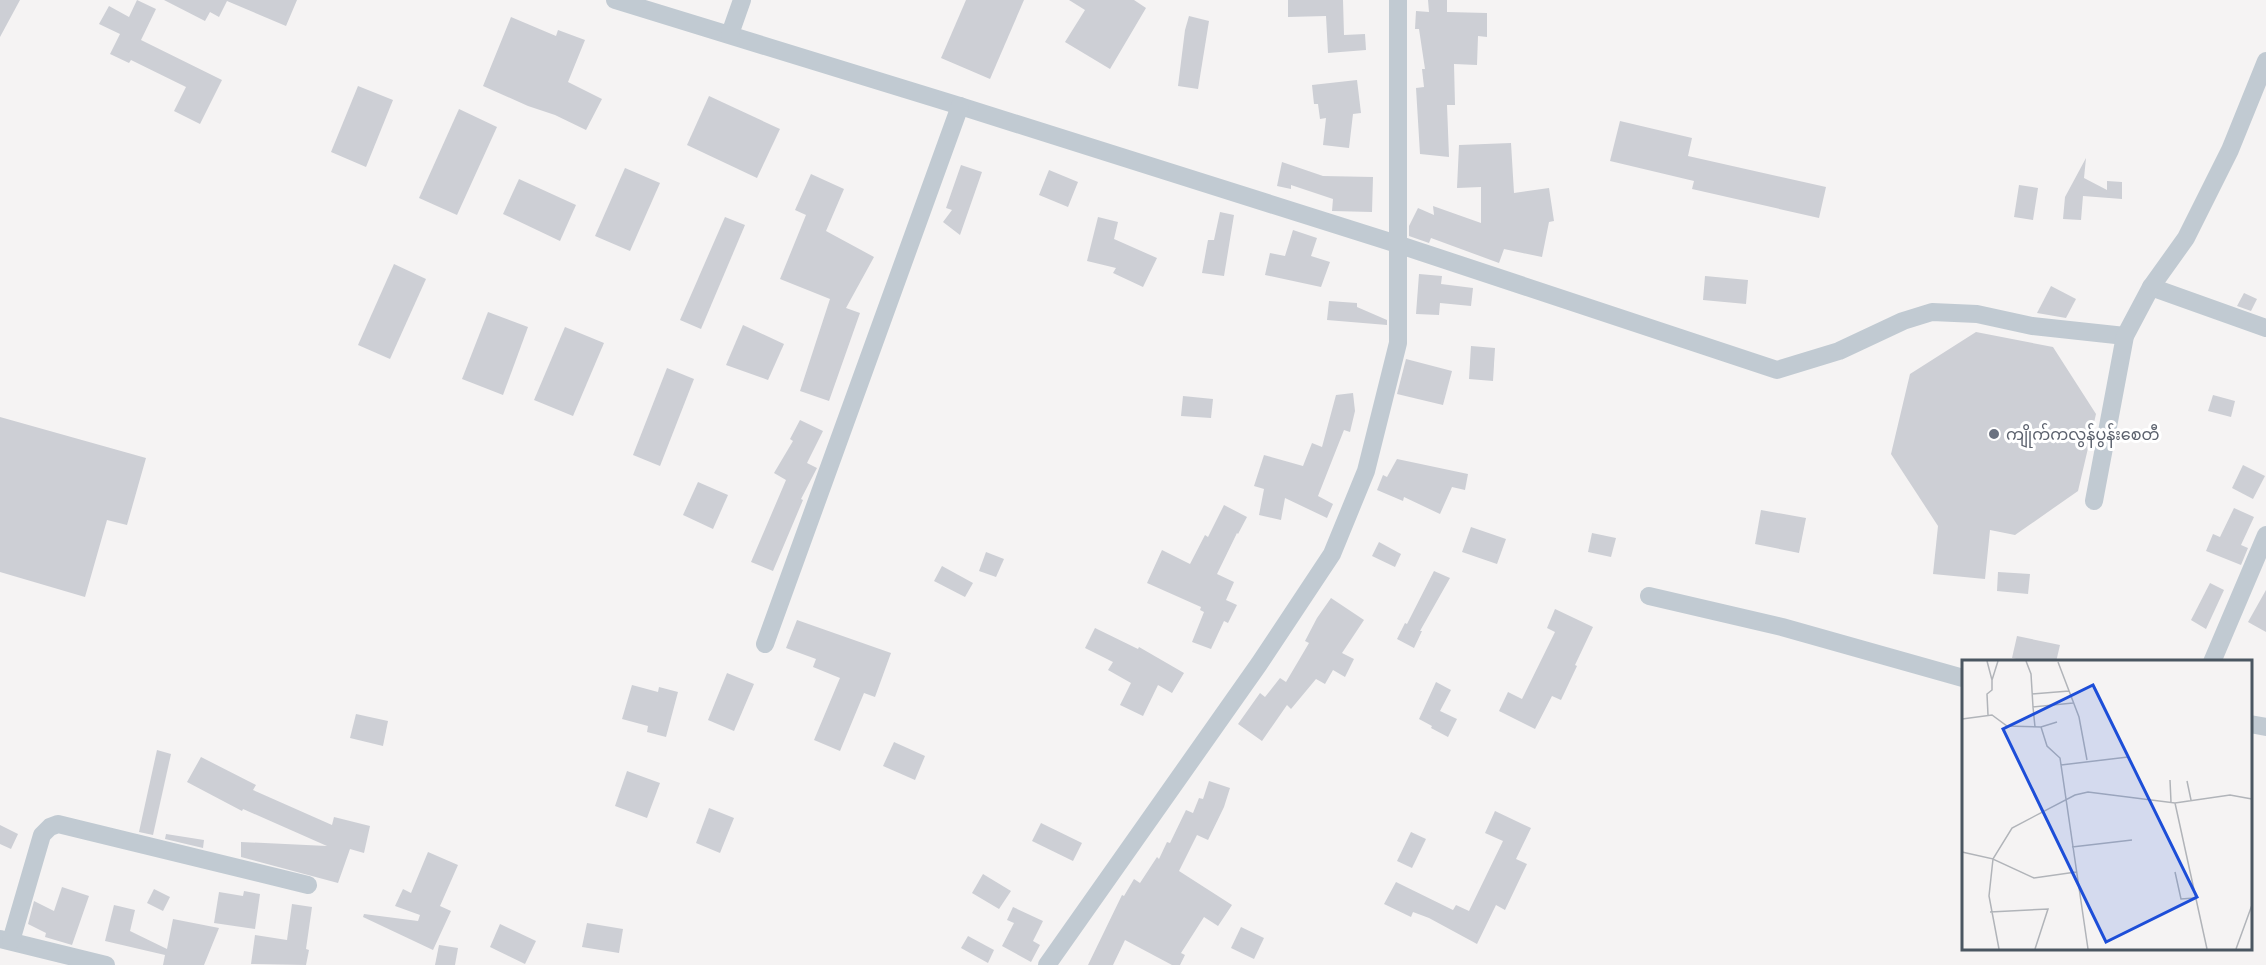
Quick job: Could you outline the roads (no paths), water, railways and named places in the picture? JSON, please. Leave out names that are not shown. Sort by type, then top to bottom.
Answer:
[{"type":"street","points":[[615,0],[1397,244],[1777,370],[1839,351],[1903,321],[1932,312],[1977,314],[2032,326],[2125,336]]},
{"type":"street","points":[[730,34],[742,0]]},
{"type":"street","points":[[1047,965],[1259,664],[1332,554],[1366,471],[1398,343],[1398,0]]},
{"type":"street","points":[[2094,501],[2125,336],[2151,287],[2191,228],[2230,150],[2266,61]]},
{"type":"street","points":[[765,644],[960,106]]},
{"type":"street","points":[[2151,287],[2266,328]]},
{"type":"street","points":[[2213,660],[2266,535]]},
{"type":"street","points":[[1649,596],[1782,627],[1962,678]]},
{"type":"street","points":[[2251,724],[2266,727]]},
{"type":"street","points":[[106,965],[6,940],[42,835],[50,827],[58,824],[308,885]]},
{"type":"place","name":"ကျိုက်ကလွန်ပွန်းစေတီ","points":[[1994,434]]}]
